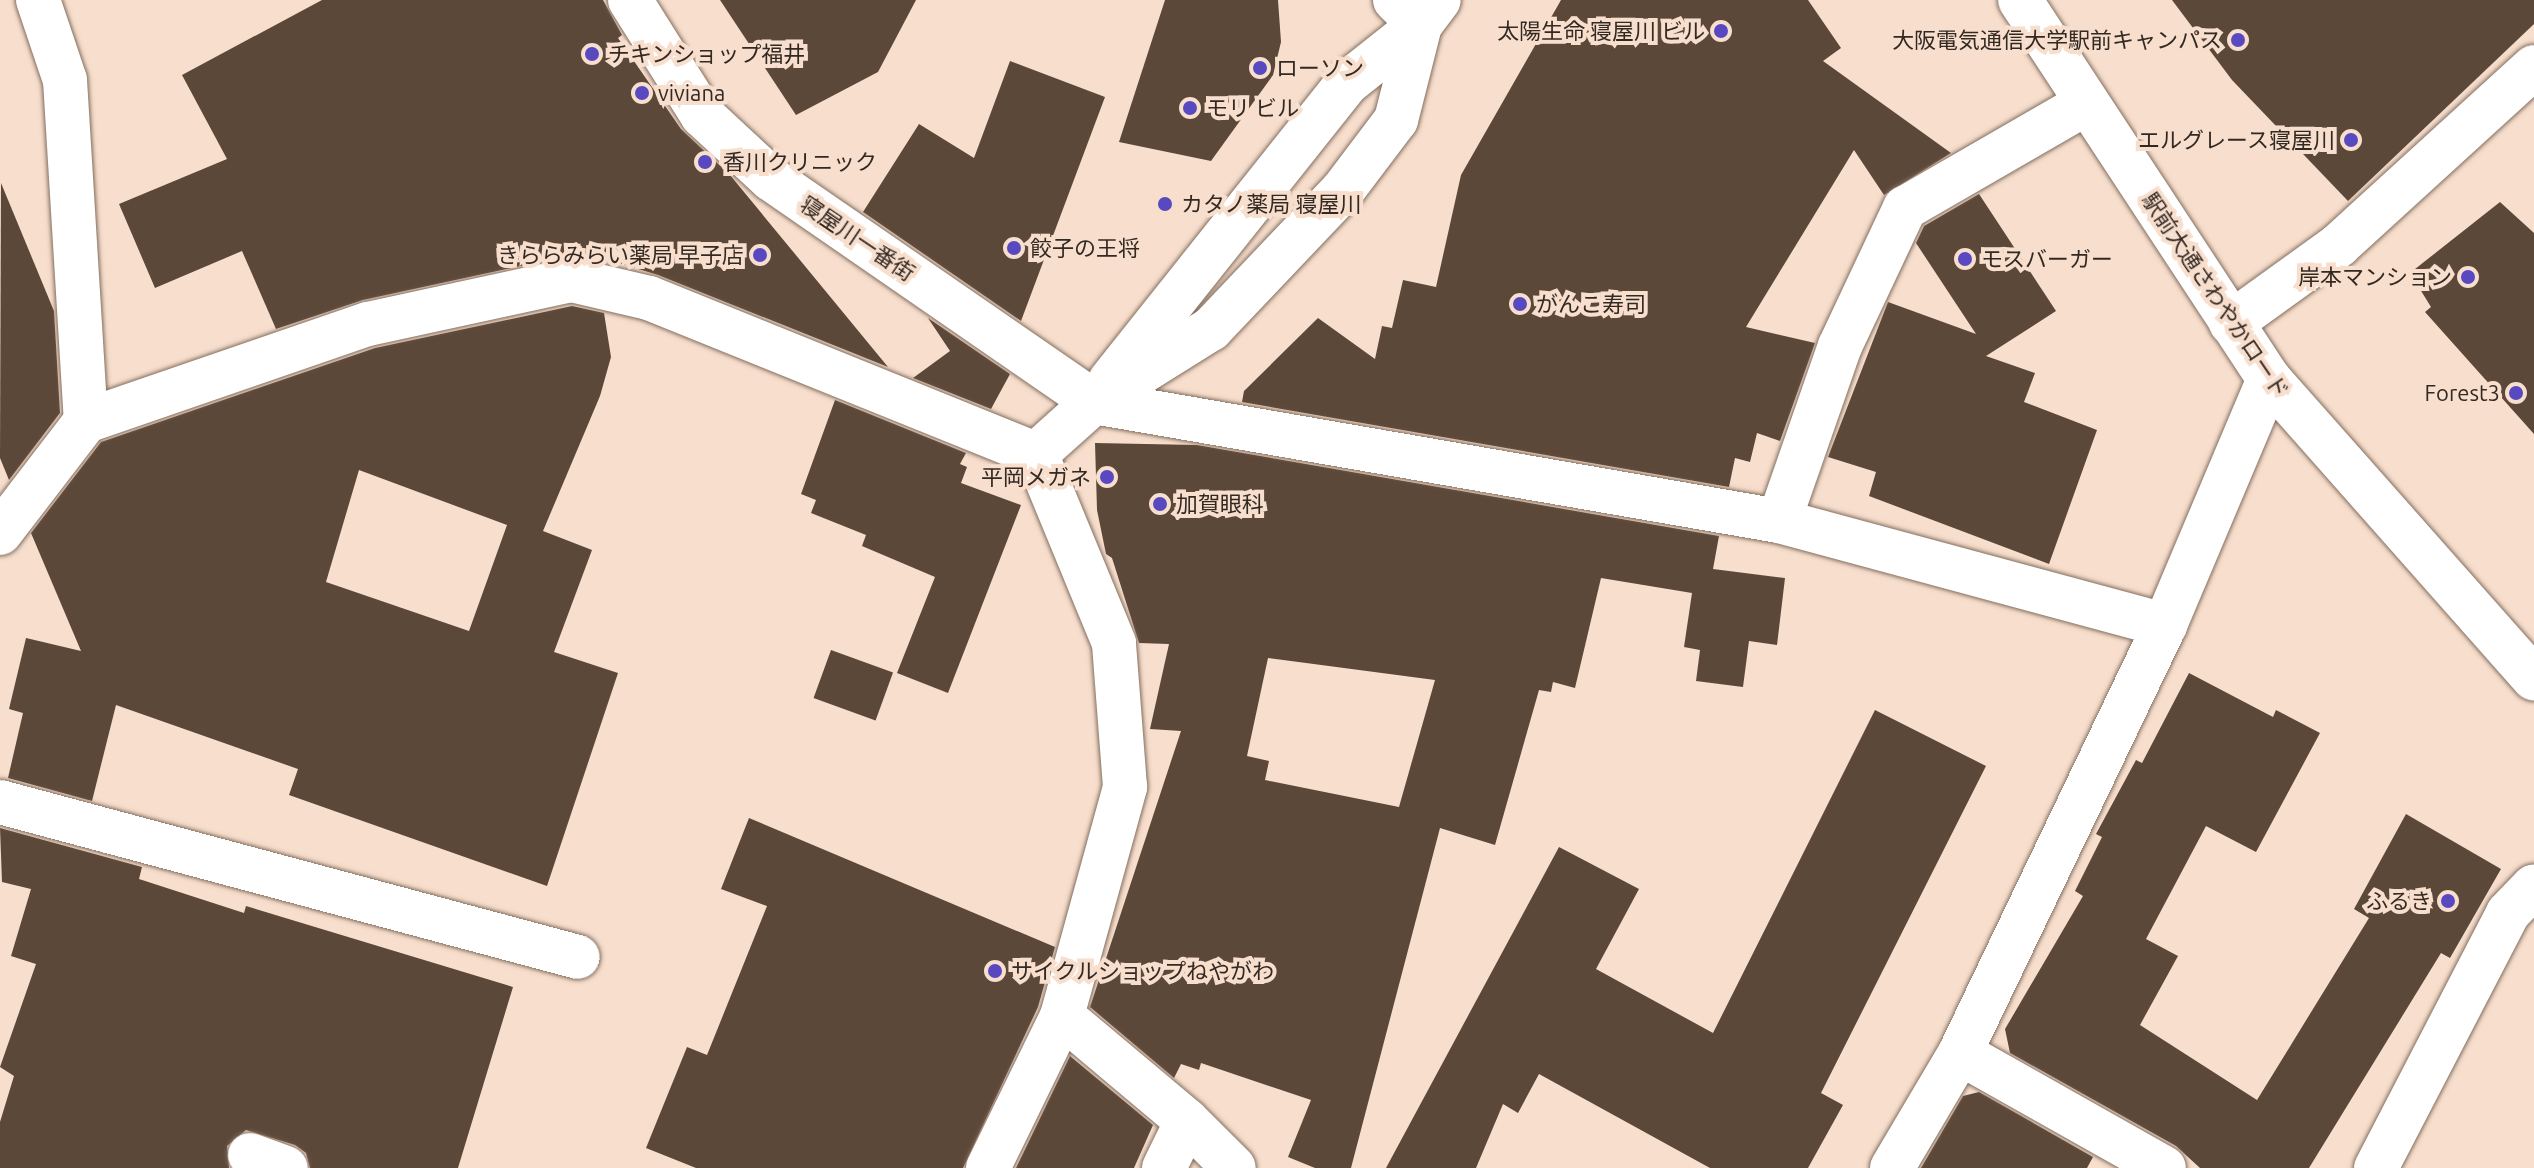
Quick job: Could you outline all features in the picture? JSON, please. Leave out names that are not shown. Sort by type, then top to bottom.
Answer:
[{"type":"street","points":[[38,0],[65,80],[86,421]]},
{"type":"street","name":"寝屋川一番街","points":[[630,0],[702,115],[771,179],[1094,402]]},
{"type":"street","name":"駅前大通さわやかロード","points":[[2020,0],[2269,379],[2534,679]]},
{"type":"street","points":[[1036,454],[1094,402],[1347,83],[1418,8]]},
{"type":"street","points":[[1094,402],[1211,329],[1343,190],[1396,120],[1418,8]]},
{"type":"street","points":[[2231,323],[2339,245],[2534,67]]},
{"type":"street","points":[[1779,521],[1840,346],[1905,208],[2087,103]]},
{"type":"street","points":[[0,533],[86,421],[368,324],[572,280],[649,298],[1036,454],[1114,643],[1125,787],[1062,1016],[988,1168]]},
{"type":"street","points":[[1892,1168],[1960,1053],[2165,625],[2269,379]]},
{"type":"street","points":[[1094,402],[1779,521],[2165,625]]},
{"type":"street","points":[[0,802],[578,957]]},
{"type":"street","points":[[2376,1168],[2508,913],[2534,886]]},
{"type":"street","points":[[1062,1016],[1187,1121],[1234,1168]]},
{"type":"street","points":[[1960,1053],[2145,1163]]},
{"type":"street","points":[[1164,1168],[1187,1121]]},
{"type":"building","points":[[322,0],[603,0],[622,35],[618,38],[681,129],[730,175],[888,367],[658,275],[596,256],[596,260],[567,256],[363,300],[276,329],[242,251],[155,288],[119,204],[227,159],[182,75]]},
{"type":"building","points":[[720,0],[916,0],[878,72],[796,115]]},
{"type":"building","name":"モリ ビル","points":[[1165,0],[1278,0],[1281,42],[1273,75],[1211,161],[1119,142]]},
{"type":"building","points":[[1561,0],[1808,0],[1841,48],[1823,61],[1951,153],[1884,195],[1854,150],[1746,327],[1815,343],[1780,441],[1757,433],[1750,462],[1735,458],[1729,487],[1242,402],[1244,391],[1318,318],[1375,359],[1382,326],[1392,328],[1403,280],[1436,287],[1461,175]]},
{"type":"building","name":"エルグレース寝屋川","points":[[2172,0],[2534,0],[2534,24],[2348,201],[2232,80]]},
{"type":"building","points":[[1010,61],[1105,97],[1021,321],[863,212],[919,124],[974,158]]},
{"type":"building","points":[[1,183],[54,311],[60,413],[9,480],[0,458]]},
{"type":"building","points":[[1979,194],[2056,311],[1986,356],[2035,373],[2024,402],[2097,430],[2049,564],[1869,496],[1876,472],[1828,457],[1888,302],[1976,334],[1916,243],[1924,226]]},
{"type":"building","points":[[2500,202],[2534,233],[2534,434],[2425,312],[2431,307],[2410,273]]},
{"type":"building","points":[[572,306],[604,313],[611,357],[600,396],[543,531],[592,550],[554,652],[618,673],[547,886],[289,795],[298,769],[116,705],[92,801],[8,778],[23,713],[9,709],[26,638],[81,651],[31,533],[101,442],[375,348]],"holes":[[[359,470],[507,525],[469,631],[326,582]]]},
{"type":"building","points":[[928,318],[1010,374],[991,409],[913,378],[950,351]]},
{"type":"building","points":[[835,400],[966,453],[960,464],[967,467],[961,483],[1021,505],[948,693],[897,673],[935,577],[862,546],[866,535],[811,513],[816,500],[801,494]]},
{"type":"building","points":[[1095,443],[1197,445],[1719,536],[1713,569],[1785,578],[1777,645],[1749,641],[1743,687],[1696,681],[1700,650],[1684,647],[1692,593],[1601,578],[1575,688],[1553,682],[1551,692],[1539,690],[1495,845],[1440,828],[1351,1168],[1315,1168],[1288,1157],[1311,1100],[1201,1063],[1199,1070],[1181,1064],[1174,1078],[1090,1007],[1181,731],[1150,729],[1169,644],[1139,643],[1112,558],[1106,554],[1097,510]],"holes":[[[1268,658],[1435,680],[1399,807],[1265,780],[1269,761],[1247,756]]]},
{"type":"building","points":[[831,650],[893,673],[876,720],[814,698]]},
{"type":"building","points":[[2189,673],[2273,717],[2276,710],[2320,733],[2256,852],[2206,826],[2146,939],[2178,956],[2140,1025],[2257,1100],[2369,918],[2354,909],[2406,814],[2501,869],[2450,958],[2441,953],[2309,1168],[2200,1168],[2176,1146],[2010,1053],[2005,1029],[2083,896],[2075,891],[2102,837],[2096,834],[2136,760],[2142,763]]},
{"type":"building","points":[[1875,710],[1986,766],[1821,1093],[1843,1105],[1808,1168],[1710,1168],[1539,1074],[1518,1113],[1503,1104],[1476,1168],[1386,1168],[1559,847],[1639,889],[1596,969],[1713,1033]]},
{"type":"building","points":[[749,818],[1055,947],[1038,1007],[963,1168],[696,1168],[646,1148],[687,1047],[707,1055],[767,906],[721,889]]},
{"type":"building","points":[[0,828],[142,867],[139,879],[244,913],[246,906],[513,987],[458,1168],[310,1168],[306,1153],[295,1145],[246,1130],[227,1146],[229,1168],[0,1168],[0,1122],[14,1076],[0,1067],[36,964],[11,956],[31,889],[2,882]]},
{"type":"building","points":[[1070,1056],[1153,1125],[1134,1168],[1016,1168]]},
{"type":"building","points":[[1979,1092],[2093,1157],[2087,1168],[1921,1168],[1963,1096]]},
{"type":"place","name":"太陽生命 寝屋川 ビル","points":[[1721,31]]},
{"type":"place","name":"大阪電気通信大学駅前キャンパス","points":[[2238,40]]},
{"type":"place","name":"チキンショップ福井","points":[[592,54]]},
{"type":"place","name":"ローソン","points":[[1260,68]]},
{"type":"place","name":"viviana","points":[[642,93]]},
{"type":"place","name":"モリ ビル","points":[[1190,108]]},
{"type":"place","name":"エルグレース寝屋川","points":[[2351,140]]},
{"type":"place","name":"香川クリニック","points":[[705,162]]},
{"type":"place","name":"カタノ薬局 寝屋川","points":[[1165,204]]},
{"type":"place","name":"餃子の王将","points":[[1014,248]]},
{"type":"place","name":"きららみらい薬局 早子店","points":[[760,255]]},
{"type":"place","name":"モスバーガー","points":[[1965,259]]},
{"type":"place","name":"岸本マンション","points":[[2468,277]]},
{"type":"place","name":"がんこ寿司","points":[[1520,304]]},
{"type":"place","name":"Forest3","points":[[2516,393]]},
{"type":"place","name":"平岡メガネ","points":[[1107,477]]},
{"type":"place","name":"加賀眼科","points":[[1160,504]]},
{"type":"place","name":"ふるき","points":[[2448,901]]},
{"type":"place","name":"サイクルショップねやがわ","points":[[995,971]]}]
